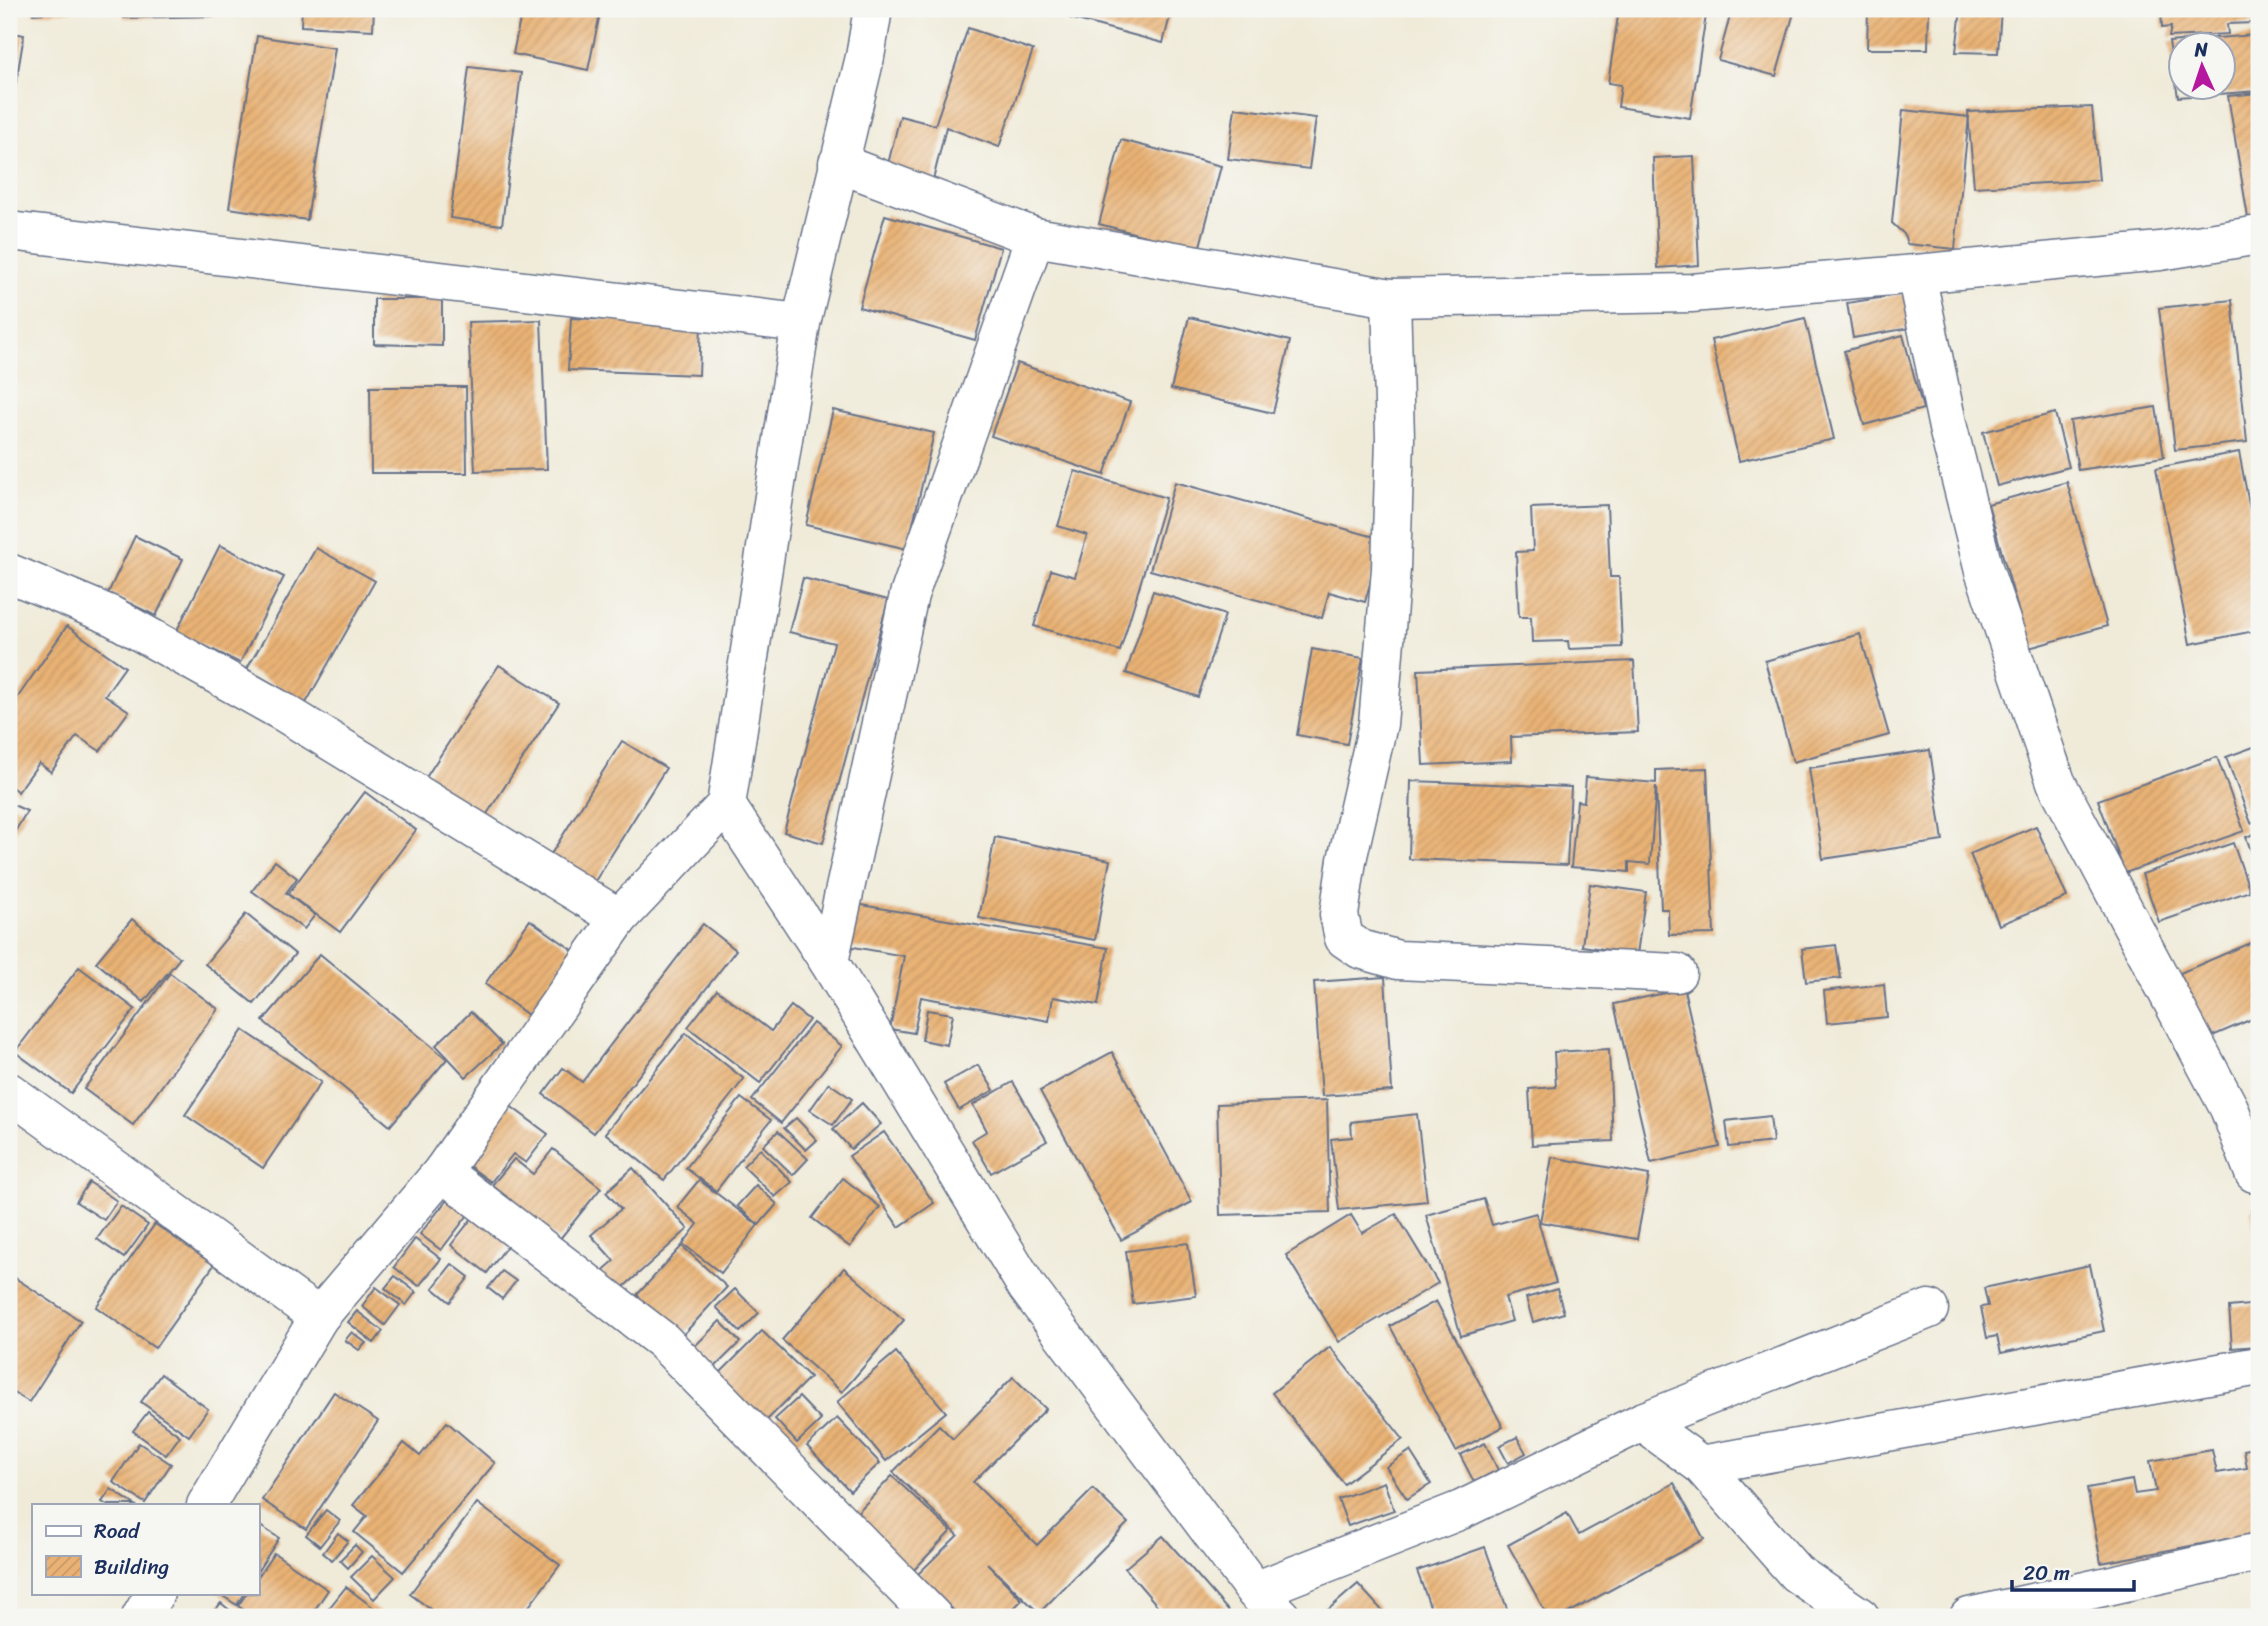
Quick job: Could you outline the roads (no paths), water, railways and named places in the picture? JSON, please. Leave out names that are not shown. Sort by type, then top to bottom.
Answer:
[{"type":"street","points":[[207,1504],[319,1317],[442,1172],[619,918],[726,804],[800,323],[865,57],[868,10]]},
{"type":"street","points":[[838,163],[1035,237],[1391,298],[1691,293],[2160,251],[2259,235]]},
{"type":"street","points":[[9,231],[800,323]]},
{"type":"street","points":[[829,962],[909,594],[1035,237]]},
{"type":"street","points":[[1916,274],[1948,428],[1984,571],[2056,782],[2229,1108],[2253,1173]]},
{"type":"street","points":[[1391,298],[1395,438],[1391,569],[1378,724],[1348,860],[1339,915],[1344,938],[1360,949],[1398,960],[1677,973]]},
{"type":"street","points":[[9,573],[110,615],[285,713],[619,918]]},
{"type":"street","points":[[726,804],[829,962],[1027,1287],[1268,1604],[1642,1422],[1929,1309]]},
{"type":"street","points":[[9,1092],[319,1317]]},
{"type":"street","points":[[442,1172],[663,1341],[933,1617]]},
{"type":"street","points":[[1701,1465],[2259,1366]]},
{"type":"street","points":[[1642,1422],[1701,1465],[1796,1573],[1860,1617]]},
{"type":"street","points":[[1969,1617],[2259,1552]]},
{"type":"street","points":[[141,1617],[154,1594]]}]
